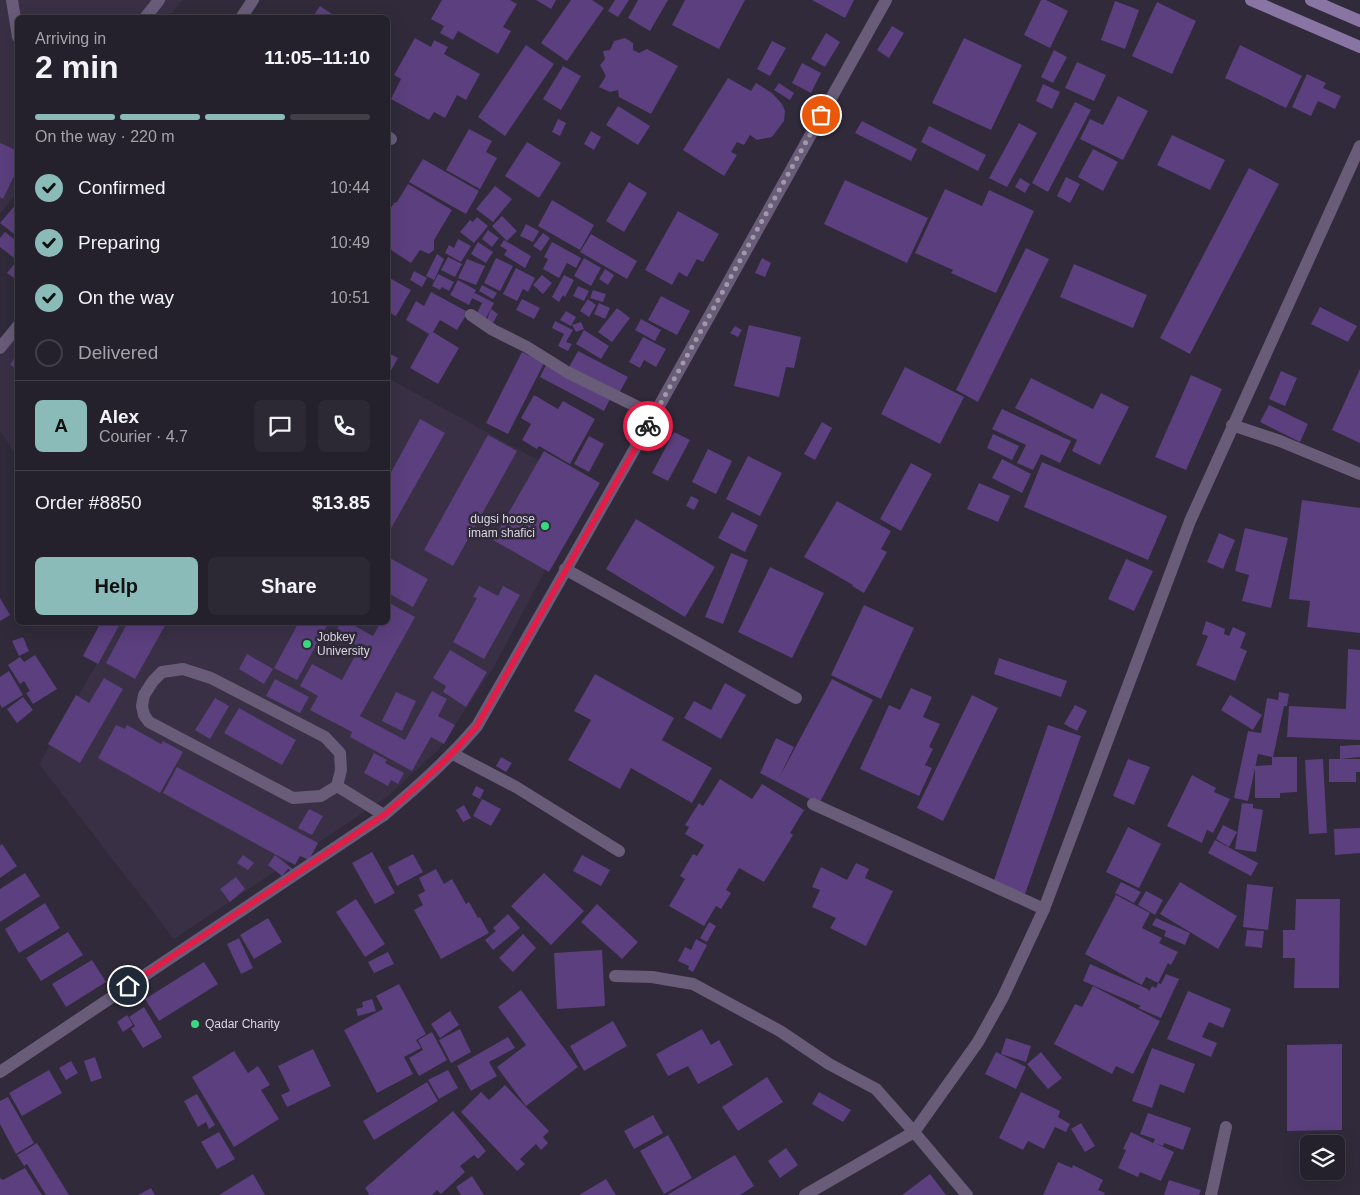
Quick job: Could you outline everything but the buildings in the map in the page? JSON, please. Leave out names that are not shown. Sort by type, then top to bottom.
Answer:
[{"type":"main road","points":[[1251,0],[1360,47]]},
{"type":"main road","points":[[1311,0],[1360,21]]},
{"type":"street","points":[[12,0],[15,18]]},
{"type":"street","points":[[147,15],[159,0]]},
{"type":"street","points":[[243,15],[253,0]]},
{"type":"street","points":[[0,1072],[384,815],[453,754],[477,726],[654,415],[886,0]]},
{"type":"street","points":[[805,1195],[914,1132],[978,1042],[1003,996],[1044,910],[1190,521],[1360,146]]},
{"type":"street","points":[[471,315],[493,330],[527,347],[567,372],[654,415]]},
{"type":"street","points":[[0,348],[15,330]]},
{"type":"street","points":[[1232,425],[1280,441],[1360,474]]},
{"type":"street","points":[[565,569],[796,698]]},
{"type":"street","points":[[183,669],[211,678],[325,737],[340,753],[341,770],[337,786],[321,796],[293,798],[149,722],[144,715],[142,706],[144,695],[153,681],[162,672],[183,669]]},
{"type":"street","points":[[453,754],[516,787],[619,850]]},
{"type":"street","points":[[337,786],[384,815]]},
{"type":"street","points":[[813,804],[1044,910]]},
{"type":"street","points":[[615,976],[652,978],[693,984],[780,1031],[828,1064],[876,1089],[967,1195]]},
{"type":"street","points":[[1211,1195],[1226,1126]]},
{"type":"shaded area","points":[[0,0],[183,0],[170,15],[15,15],[15,195],[0,214]]},
{"type":"shaded area","points":[[15,339],[15,453],[0,431],[0,356]]},
{"type":"shaded area","name":"Jobkey University","points":[[390,379],[589,488],[495,665],[438,750],[388,796],[174,939],[39,764],[119,625],[390,625]]},
{"type":"way so far","points":[[648,426],[821,115]]},
{"type":"place","name":"dugsi hoose imam shafici","points":[[545,526]]},
{"type":"place","name":"Jobkey University","points":[[307,644]]},
{"type":"place","name":"Qadar Charity","points":[[195,1024]]},
{"type":"route","points":[[128,986],[384,815],[453,754],[477,726],[648,426]]}]
